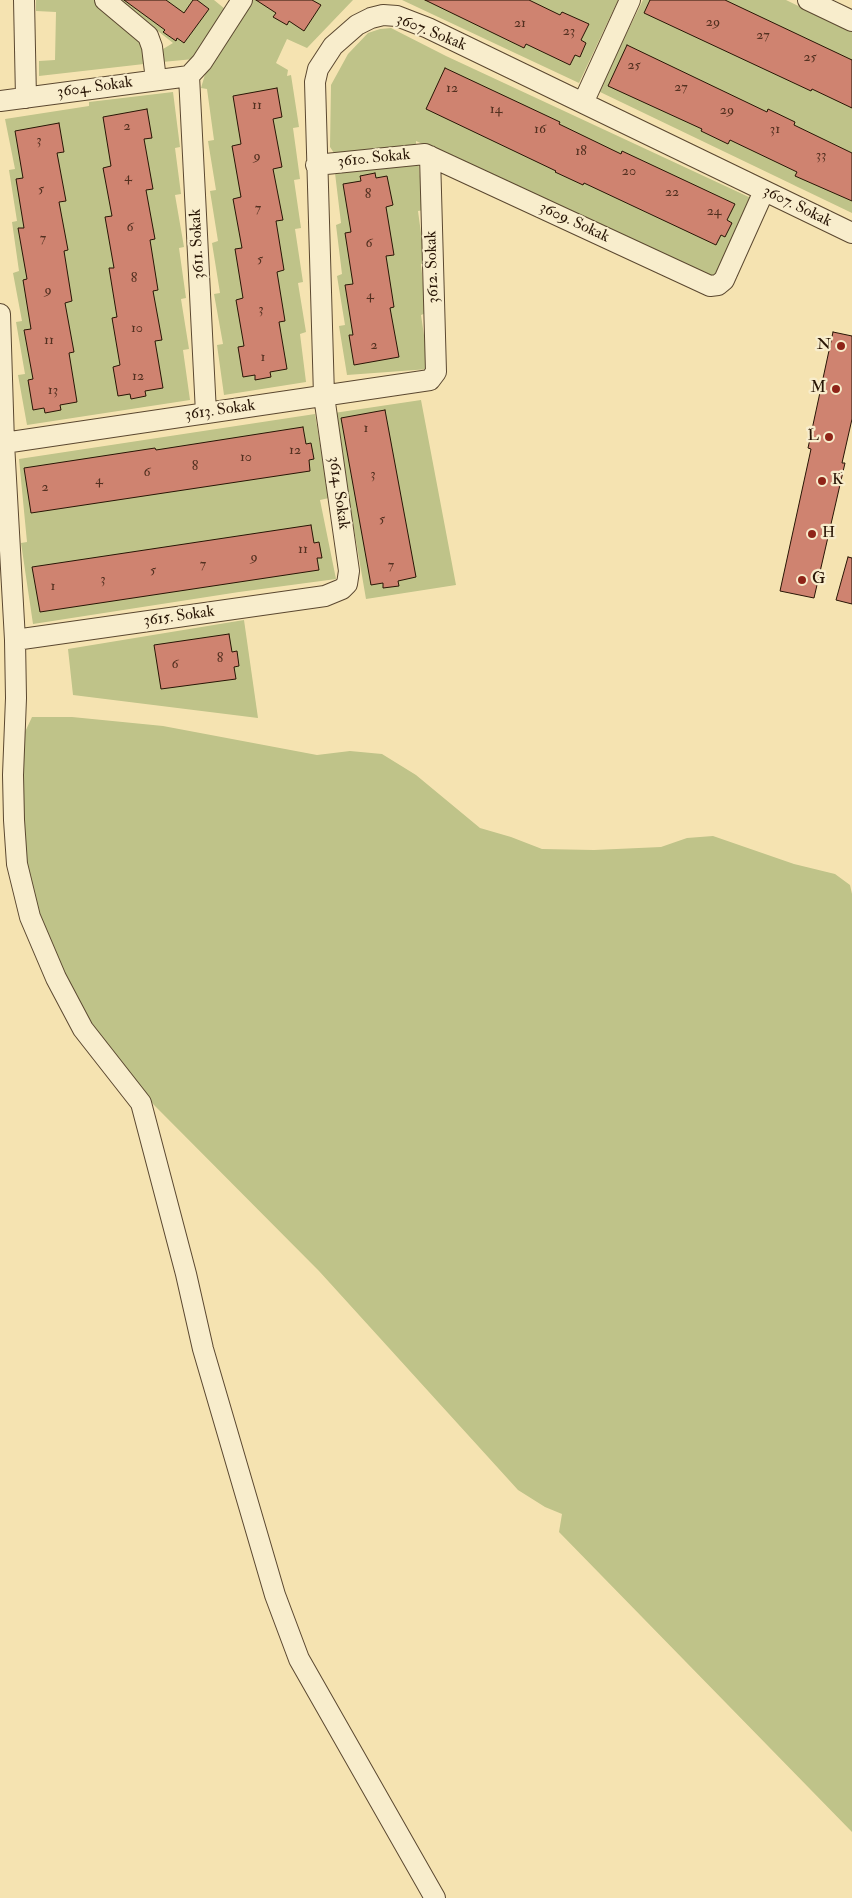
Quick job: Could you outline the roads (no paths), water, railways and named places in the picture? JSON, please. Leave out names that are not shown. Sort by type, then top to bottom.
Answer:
[{"type":"street","points":[[24,0],[26,98]]},
{"type":"street","points":[[105,0],[148,36],[152,47],[156,80]]},
{"type":"street","points":[[371,18],[380,0]]},
{"type":"street","points":[[583,103],[630,0]]},
{"type":"street","points":[[808,0],[852,20]]},
{"type":"street","points":[[189,76],[202,62],[234,3]]},
{"type":"street","name":"3607. Sokak","points":[[324,396],[315,82],[318,69],[329,51],[344,35],[371,18],[383,15],[396,16],[412,21],[852,233]]},
{"type":"street","name":"3604. Sokak","points":[[0,101],[189,76]]},
{"type":"street","name":"3611. Sokak","points":[[189,76],[206,413]]},
{"type":"street","name":"3610. Sokak","points":[[316,164],[425,154],[430,156]]},
{"type":"street","name":"3609. Sokak","points":[[430,156],[710,286],[718,285],[728,273],[764,191]]},
{"type":"street","name":"3612. Sokak","points":[[430,156],[436,368],[434,377]]},
{"type":"street","points":[[0,314],[4,443],[15,640],[14,820],[17,864],[30,917],[56,978],[82,1029],[141,1103],[186,1274],[203,1349],[275,1595],[299,1659],[435,1898]]},
{"type":"street","name":"3613. Sokak","points":[[4,443],[424,382],[434,377]]},
{"type":"street","name":"3614. Sokak","points":[[324,396],[348,571],[347,584],[342,589]]},
{"type":"street","name":"3615. Sokak","points":[[15,640],[325,596],[342,589]]},
{"type":"place","name":"N","points":[[841,346]]},
{"type":"place","name":"M","points":[[836,389]]},
{"type":"place","name":"L","points":[[829,437]]},
{"type":"place","name":"K","points":[[822,481]]},
{"type":"place","name":"H","points":[[812,534]]},
{"type":"place","name":"G","points":[[802,580]]}]
